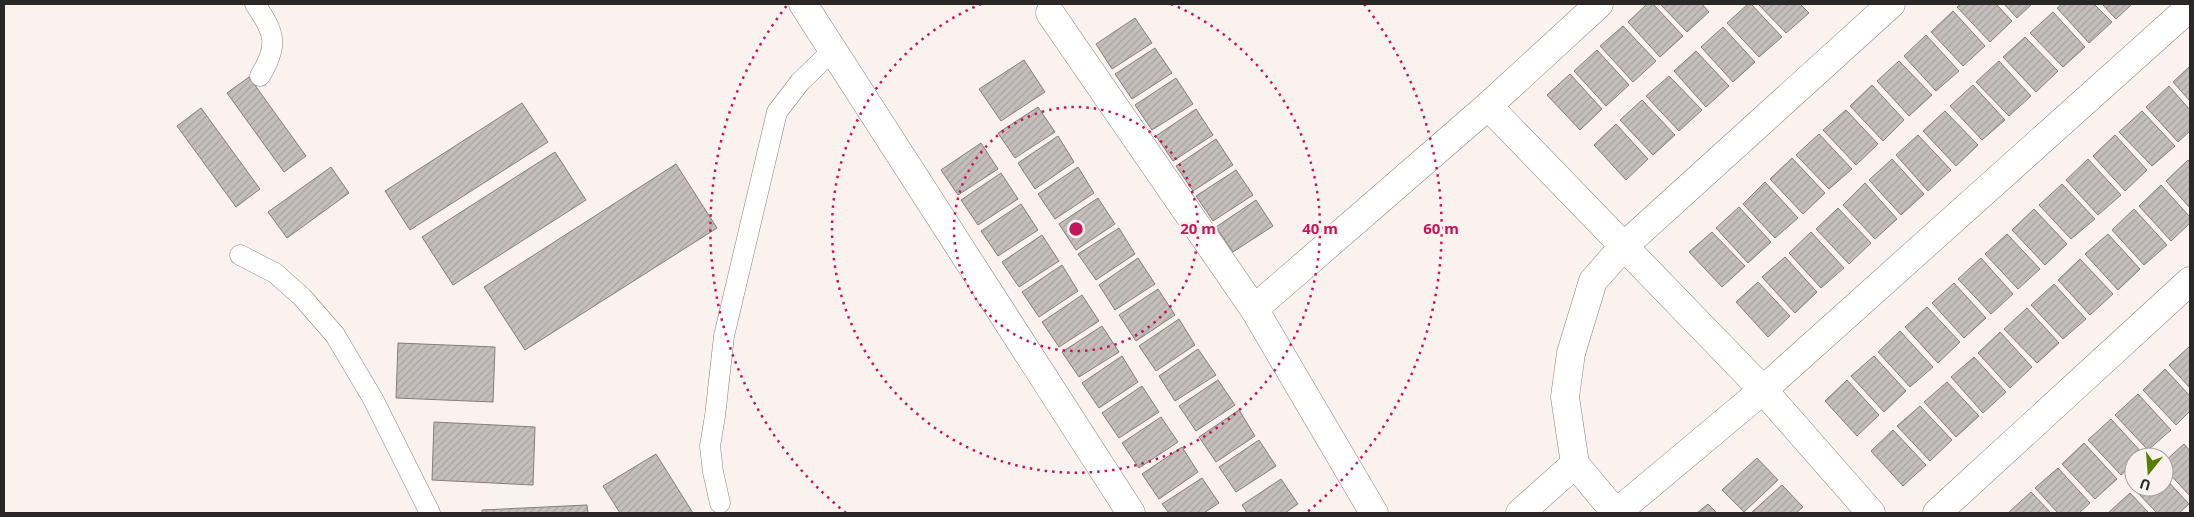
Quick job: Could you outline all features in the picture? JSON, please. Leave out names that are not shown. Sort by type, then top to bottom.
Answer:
[{"type":"street","points":[[803,4],[834,49],[1131,513]]},
{"type":"street","points":[[1254,309],[1488,106],[1599,4]]},
{"type":"street","points":[[1891,4],[1622,247],[1593,281],[1571,352],[1565,397],[1575,464],[1616,513],[1763,390],[2190,7]]},
{"type":"street","points":[[1050,13],[1254,309],[1374,513]]},
{"type":"street","points":[[1488,106],[1622,247],[1763,390],[1871,513]]},
{"type":"street","points":[[1937,513],[2190,281]]},
{"type":"street","points":[[1520,513],[1575,464]]},
{"type":"lane","points":[[255,4],[267,21],[274,44],[270,60],[260,76]]},
{"type":"lane","points":[[720,503],[713,472],[710,446],[724,336],[777,112],[800,82],[834,49]]},
{"type":"lane","points":[[240,255],[275,273],[302,297],[335,335],[373,399],[430,513]]},
{"type":"building","points":[[1647,4],[1653,4],[1683,36],[1660,57],[1628,22]]},
{"type":"building","points":[[1660,4],[1702,4],[1709,12],[1687,32]]},
{"type":"building","points":[[1748,4],[1751,4],[1782,37],[1759,57],[1727,23]]},
{"type":"building","points":[[1758,4],[1800,4],[1809,13],[1786,33]]},
{"type":"building","points":[[1961,4],[1996,4],[2012,21],[1990,42],[1957,7]]},
{"type":"building","points":[[2004,4],[2032,4],[2017,18]]},
{"type":"building","points":[[2062,4],[2094,4],[2112,22],[2089,43],[2057,8]]},
{"type":"building","points":[[2102,4],[2132,4],[2116,19]]},
{"type":"building","points":[[1953,11],[1985,46],[1963,66],[1931,32]]},
{"type":"building","points":[[2053,12],[2085,47],[2063,67],[2030,33]]},
{"type":"building","points":[[1135,18],[1152,43],[1112,69],[1096,44]]},
{"type":"building","points":[[1623,26],[1656,61],[1633,82],[1600,46]]},
{"type":"building","points":[[1723,27],[1755,62],[1733,82],[1701,47]]},
{"type":"building","points":[[1926,35],[1959,71],[1936,91],[1904,56]]},
{"type":"building","points":[[2025,37],[2058,71],[2036,92],[2003,57]]},
{"type":"building","points":[[1155,48],[1172,73],[1132,99],[1115,74]]},
{"type":"building","points":[[1597,50],[1629,85],[1606,106],[1574,71]]},
{"type":"building","points":[[1696,51],[1729,86],[1706,107],[1674,71]]},
{"type":"building","points":[[1024,60],[1045,92],[1001,121],[979,89]]},
{"type":"building","points":[[1899,61],[1932,95],[1909,116],[1877,81]]},
{"type":"building","points":[[1999,61],[2031,96],[2009,116],[1976,82]]},
{"type":"building","points":[[2190,66],[2190,101],[2173,82]]},
{"type":"building","points":[[1570,74],[1602,109],[1580,130],[1547,95]]},
{"type":"building","points":[[1669,76],[1702,110],[1679,131],[1646,96]]},
{"type":"building","points":[[249,77],[306,156],[284,172],[227,93]]},
{"type":"building","points":[[1176,78],[1193,104],[1152,130],[1135,105]]},
{"type":"building","points":[[1872,85],[1904,120],[1883,141],[1850,106]]},
{"type":"building","points":[[1973,85],[2005,120],[1982,140],[1950,106]]},
{"type":"building","points":[[2169,86],[2190,110],[2190,131],[2178,142],[2146,107]]},
{"type":"building","points":[[1642,100],[1675,135],[1653,155],[1620,120]]},
{"type":"building","points":[[522,103],[548,142],[410,230],[385,191]]},
{"type":"building","points":[[1038,107],[1055,132],[1015,158],[998,133]]},
{"type":"building","points":[[201,108],[260,189],[236,207],[177,126]]},
{"type":"building","points":[[1196,109],[1213,135],[1173,161],[1156,136]]},
{"type":"building","points":[[1846,110],[1878,144],[1856,165],[1823,130]]},
{"type":"building","points":[[1945,111],[1978,145],[1956,166],[1923,131]]},
{"type":"building","points":[[2142,111],[2175,146],[2152,166],[2119,132]]},
{"type":"building","points":[[1616,124],[1648,159],[1626,180],[1594,145]]},
{"type":"building","points":[[1819,134],[1852,169],[1829,189],[1796,155]]},
{"type":"building","points":[[1918,135],[1951,170],[1928,191],[1896,155]]},
{"type":"building","points":[[2115,135],[2147,170],[2125,191],[2093,156]]},
{"type":"building","points":[[1058,136],[1074,162],[1035,189],[1018,163]]},
{"type":"building","points":[[1216,139],[1233,165],[1193,191],[1176,166]]},
{"type":"building","points":[[981,143],[998,169],[958,195],[941,170]]},
{"type":"building","points":[[555,152],[586,200],[453,285],[422,237]]},
{"type":"building","points":[[1792,158],[1825,193],[1803,214],[1770,179]]},
{"type":"building","points":[[1892,159],[1924,194],[1901,215],[1869,180]]},
{"type":"building","points":[[2088,159],[2121,195],[2098,215],[2066,180]]},
{"type":"building","points":[[2188,160],[2190,163],[2190,208],[2166,181]]},
{"type":"building","points":[[676,164],[717,228],[525,350],[484,287]]},
{"type":"building","points":[[331,167],[349,193],[287,238],[268,212]]},
{"type":"building","points":[[1078,167],[1094,193],[1055,219],[1038,194]]},
{"type":"building","points":[[1236,170],[1253,195],[1213,221],[1196,196]]},
{"type":"building","points":[[1001,173],[1018,199],[978,225],[961,200]]},
{"type":"building","points":[[1765,182],[1798,218],[1775,238],[1743,204]]},
{"type":"building","points":[[1865,183],[1897,219],[1875,239],[1843,205]]},
{"type":"building","points":[[2062,184],[2095,219],[2071,239],[2039,205]]},
{"type":"building","points":[[2161,185],[2190,217],[2190,223],[2171,241],[2139,206]]},
{"type":"building","points":[[1098,198],[1115,224],[1076,250],[1059,224]]},
{"type":"building","points":[[1256,200],[1273,226],[1233,252],[1216,227]]},
{"type":"building","points":[[1021,204],[1038,230],[998,256],[981,231]]},
{"type":"building","points":[[1739,207],[1771,242],[1748,263],[1716,228]]},
{"type":"building","points":[[1838,208],[1871,243],[1849,264],[1816,229]]},
{"type":"building","points":[[2034,209],[2067,244],[2045,265],[2012,230]]},
{"type":"building","points":[[2134,209],[2167,245],[2144,265],[2112,230]]},
{"type":"building","points":[[1119,228],[1135,254],[1096,280],[1078,254]]},
{"type":"building","points":[[1712,232],[1745,266],[1722,287],[1689,252]]},
{"type":"building","points":[[1811,232],[1844,268],[1821,288],[1789,253]]},
{"type":"building","points":[[2007,234],[2040,269],[2018,289],[1985,254]]},
{"type":"building","points":[[2108,234],[2140,269],[2118,290],[2085,254]]},
{"type":"building","points":[[1042,235],[1059,261],[1019,287],[1002,262]]},
{"type":"building","points":[[1785,257],[1817,292],[1795,313],[1762,277]]},
{"type":"building","points":[[1138,258],[1155,284],[1115,310],[1099,285]]},
{"type":"building","points":[[1981,258],[2013,294],[1991,314],[1958,279]]},
{"type":"building","points":[[2080,259],[2113,294],[2090,315],[2058,280]]},
{"type":"building","points":[[1062,265],[1078,291],[1039,317],[1022,292]]},
{"type":"building","points":[[1758,282],[1790,316],[1768,337],[1736,302]]},
{"type":"building","points":[[1954,283],[1986,318],[1964,338],[1932,303]]},
{"type":"building","points":[[2054,284],[2086,319],[2063,339],[2031,305]]},
{"type":"building","points":[[1158,289],[1175,315],[1136,341],[1119,315]]},
{"type":"building","points":[[1082,295],[1099,321],[1059,347],[1042,322]]},
{"type":"building","points":[[1927,307],[1960,342],[1938,363],[1905,327]]},
{"type":"building","points":[[2027,308],[2059,343],[2037,363],[2004,329]]},
{"type":"building","points":[[1179,319],[1195,345],[1156,371],[1139,346]]},
{"type":"building","points":[[1102,326],[1119,352],[1079,377],[1062,352]]},
{"type":"building","points":[[1900,331],[1933,367],[1910,387],[1878,352]]},
{"type":"building","points":[[2000,332],[2032,367],[2010,388],[1978,353]]},
{"type":"building","points":[[398,343],[495,347],[493,402],[396,398]]},
{"type":"building","points":[[2190,346],[2190,388],[2169,365]]},
{"type":"building","points":[[1198,349],[1216,375],[1175,401],[1159,376]]},
{"type":"building","points":[[1122,356],[1138,382],[1099,408],[1082,383]]},
{"type":"building","points":[[1874,356],[1906,391],[1884,412],[1851,376]]},
{"type":"building","points":[[1974,357],[2006,392],[1983,413],[1951,377]]},
{"type":"building","points":[[2165,369],[2190,396],[2190,411],[2176,425],[2143,390]]},
{"type":"building","points":[[1218,380],[1235,405],[1196,431],[1179,406]]},
{"type":"building","points":[[1847,380],[1879,415],[1857,436],[1825,401]]},
{"type":"building","points":[[1947,382],[1979,416],[1956,437],[1924,402]]},
{"type":"building","points":[[1142,386],[1159,412],[1119,438],[1102,413]]},
{"type":"building","points":[[2138,394],[2171,430],[2151,447],[2145,447],[2115,415]]},
{"type":"building","points":[[1920,406],[1952,440],[1930,461],[1897,426]]},
{"type":"building","points":[[1239,410],[1255,436],[1216,462],[1199,437]]},
{"type":"building","points":[[1161,417],[1178,442],[1139,468],[1122,443]]},
{"type":"building","points":[[2111,419],[2137,447],[2124,447],[2124,472],[2121,475],[2088,440]]},
{"type":"building","points":[[434,422],[535,427],[533,485],[432,480]]},
{"type":"building","points":[[1893,430],[1926,465],[1903,486],[1871,451]]},
{"type":"building","points":[[1259,440],[1276,466],[1236,492],[1219,467]]},
{"type":"building","points":[[2084,443],[2117,479],[2095,499],[2062,464]]},
{"type":"building","points":[[2184,444],[2190,451],[2190,496],[2174,479],[2174,453]]},
{"type":"building","points":[[1182,447],[1198,472],[1159,499],[1142,474]]},
{"type":"building","points":[[656,454],[693,513],[620,513],[603,486]]},
{"type":"building","points":[[1757,458],[1778,480],[1744,512],[1722,490]]},
{"type":"building","points":[[2058,468],[2090,503],[2079,513],[2058,513],[2035,488]]},
{"type":"building","points":[[1202,478],[1219,503],[1204,513],[1169,513],[1162,504]]},
{"type":"building","points":[[1281,479],[1298,504],[1285,513],[1247,513],[1242,505]]},
{"type":"building","points":[[1782,485],[1803,507],[1796,513],[1751,513]]},
{"type":"building","points":[[2174,488],[2189,504],[2179,513],[2157,513],[2142,497],[2174,497]]},
{"type":"building","points":[[2031,492],[2051,513],[2008,513]]},
{"type":"building","points":[[2126,497],[2134,497],[2149,513],[2108,513]]},
{"type":"building","points":[[1708,504],[1717,513],[1697,513]]},
{"type":"building","points":[[587,505],[588,513],[482,513],[482,510]]}]
